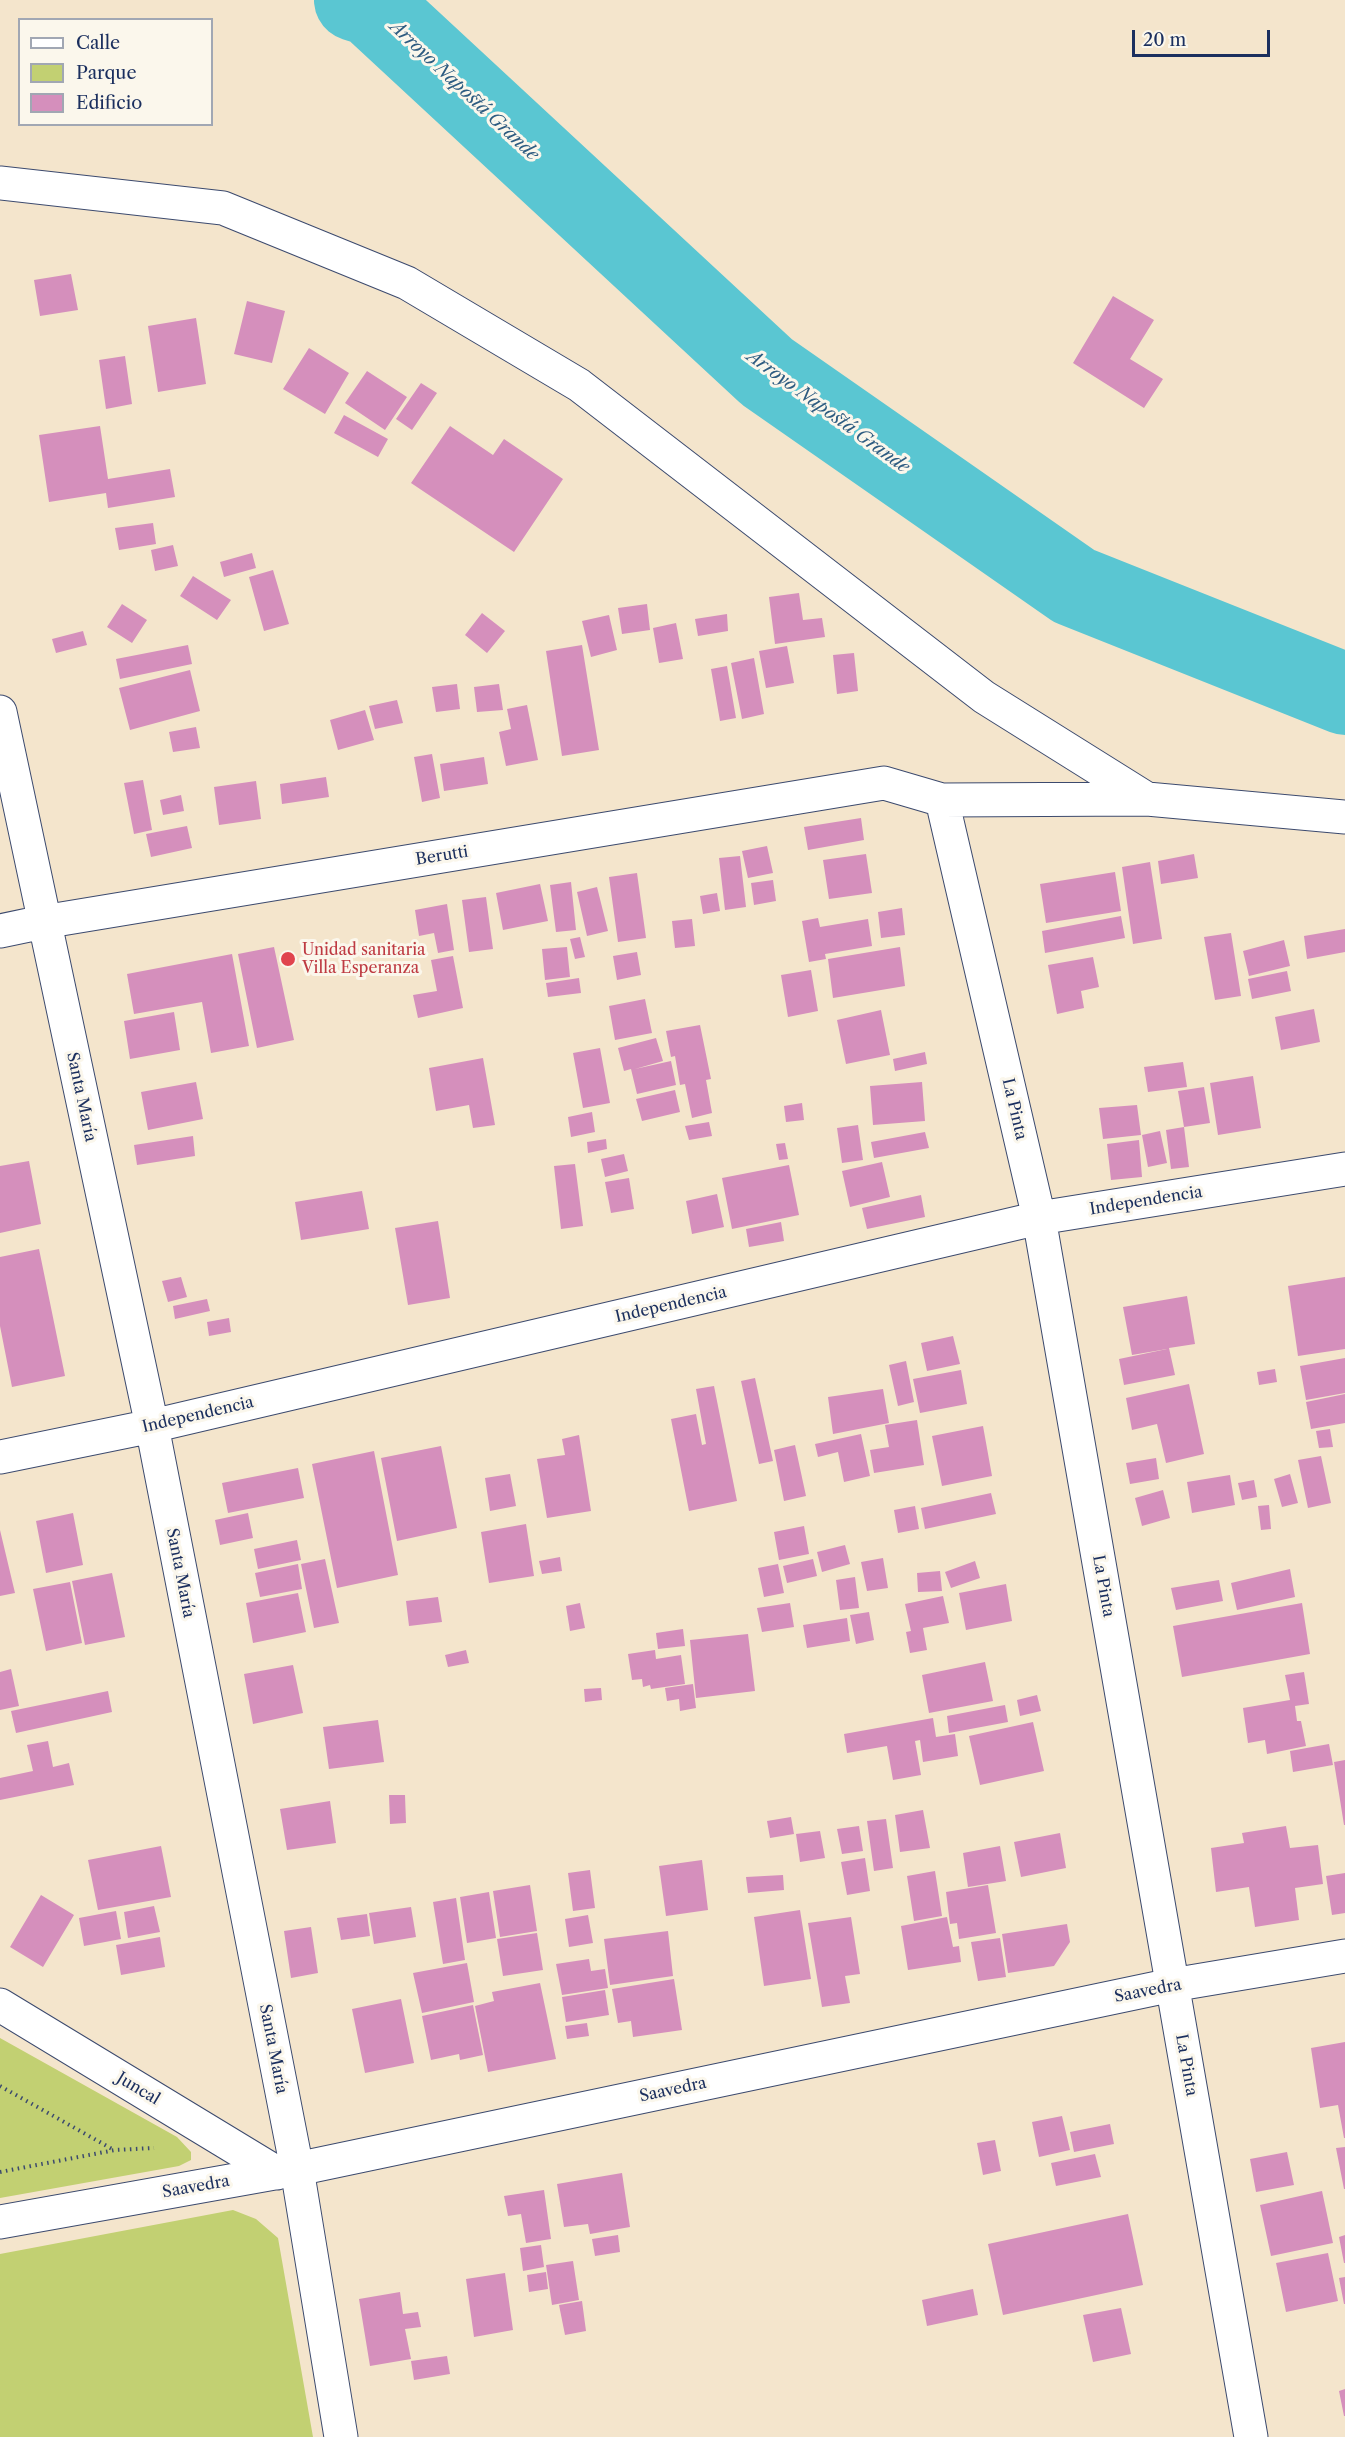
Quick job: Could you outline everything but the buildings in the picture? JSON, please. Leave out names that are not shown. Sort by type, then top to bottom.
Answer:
[{"type":"street","points":[[0,183],[223,208],[407,283],[579,385],[984,697],[1147,799]]},
{"type":"street","name":"Santa María","points":[[0,712],[152,1426],[287,2171],[341,2437]]},
{"type":"street","name":"Berutti","points":[[0,931],[884,783],[942,800]]},
{"type":"street","points":[[942,800],[1147,799],[1345,817]]},
{"type":"street","name":"La Pinta","points":[[942,800],[1039,1218],[1251,2437]]},
{"type":"street","name":"Independencia","points":[[0,1457],[152,1426],[1039,1218],[1345,1169]]},
{"type":"street","name":"Saavedra","points":[[0,2222],[287,2171],[1172,1985],[1345,1956]]},
{"type":"street","name":"Juncal","points":[[0,2005],[287,2171]]},
{"type":"path","points":[[0,2086],[115,2150]]},
{"type":"path","points":[[0,2172],[115,2150],[161,2148]]},
{"type":"green space","points":[[0,2038],[177,2137],[191,2152],[191,2160],[179,2166],[0,2198]]},
{"type":"green space","points":[[233,2210],[256,2219],[278,2238],[313,2437],[0,2437],[0,2254]]},
{"type":"waterway","name":"Arroyo Napostá Grande","points":[[355,0],[371,5],[767,372],[1074,586],[1345,694]]},
{"type":"place","name":"Unidad sanitaria Villa Esperanza","points":[[288,959]]}]
